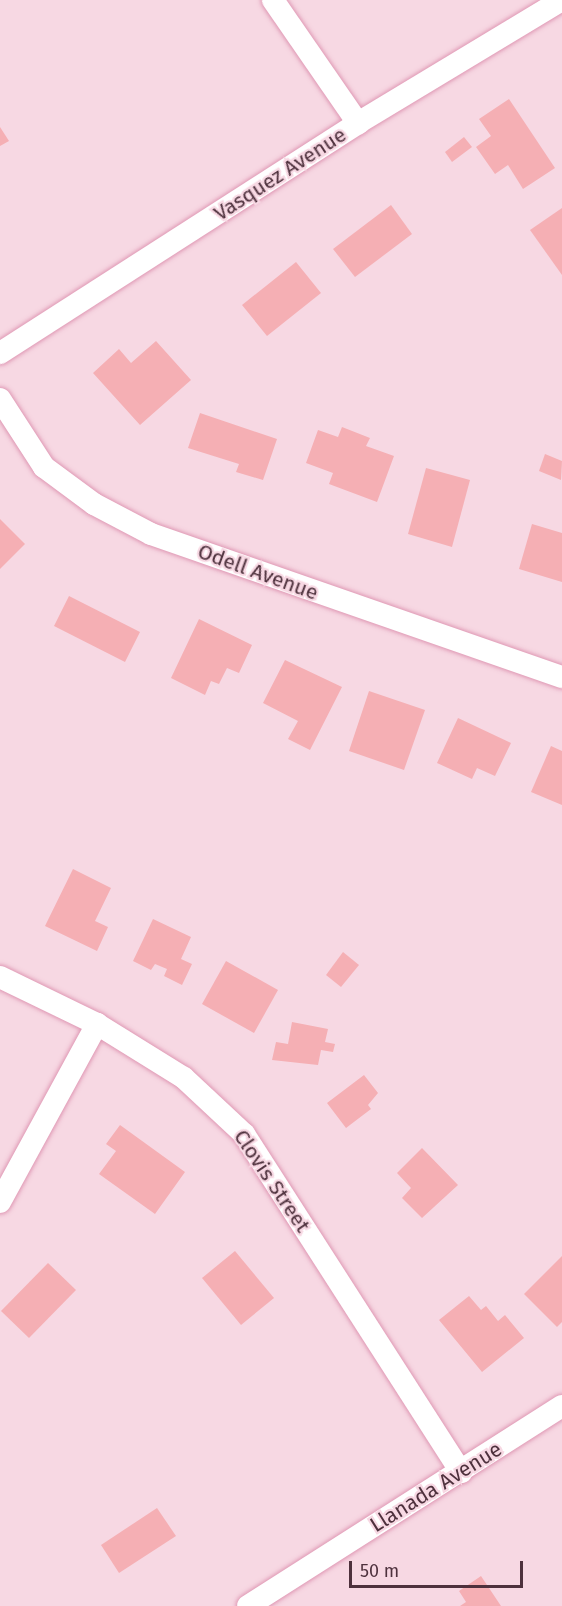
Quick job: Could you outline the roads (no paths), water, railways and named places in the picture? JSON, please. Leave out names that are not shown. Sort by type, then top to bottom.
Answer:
[{"type":"street","points":[[273,0],[358,123]]},
{"type":"street","name":"Vasquez Avenue","points":[[0,353],[358,123],[559,9]]},
{"type":"street","name":"Odell Avenue","points":[[0,399],[44,467],[94,504],[152,534],[562,677]]},
{"type":"street","name":"Clovis Street","points":[[0,977],[97,1024],[184,1078],[244,1134],[461,1472]]},
{"type":"street","points":[[0,1202],[97,1024]]},
{"type":"street","name":"Llanada Avenue","points":[[248,1606],[562,1406]]}]
